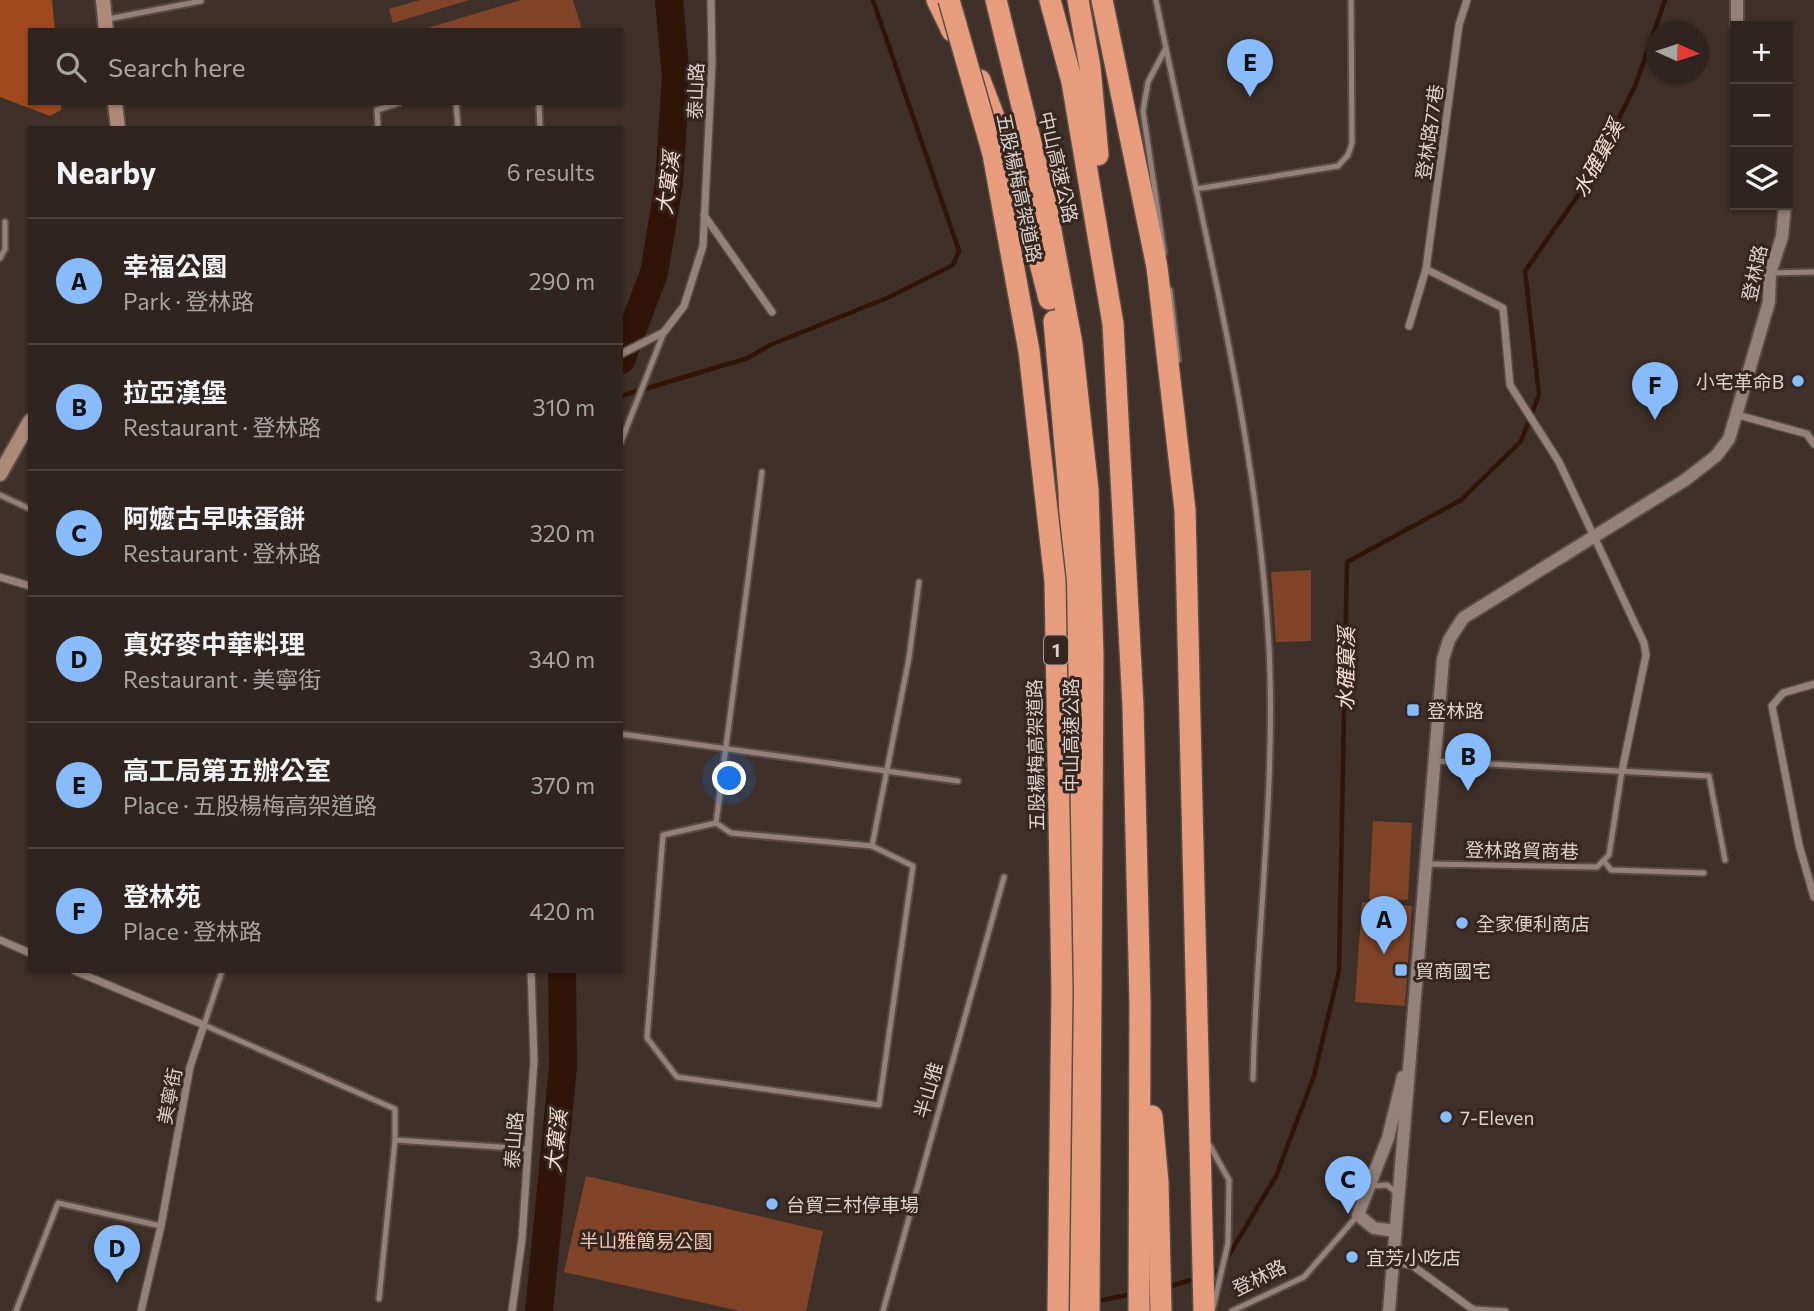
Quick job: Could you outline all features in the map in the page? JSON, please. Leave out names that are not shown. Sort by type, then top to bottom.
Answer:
[{"type":"highway","points":[[937,0],[996,121]]},
{"type":"highway","points":[[948,0],[996,121],[1024,201],[1054,321],[1088,490]]},
{"type":"highway","name":"五股楊梅高架道路","points":[[948,0],[996,167],[1029,351],[1055,581],[1062,991],[1058,1311]]},
{"type":"highway","name":"中山高速公路","points":[[996,0],[1048,217],[1072,344],[1088,490],[1093,656],[1081,1300]]},
{"type":"highway","name":"中山高速公路","points":[[1050,0],[1074,95],[1113,324],[1133,706],[1140,1003],[1139,1311]]},
{"type":"highway","points":[[1078,0],[1090,67],[1113,324]]},
{"type":"highway","points":[[1102,0],[1157,267],[1185,510],[1204,1311]]},
{"type":"highway","points":[[1054,321],[1069,491],[1075,659],[1076,1075],[1081,1300]]},
{"type":"highway","points":[[1140,1003],[1158,1182],[1161,1311]]},
{"type":"main road","points":[[103,0],[106,25]]},
{"type":"main road","points":[[115,105],[118,126]]},
{"type":"main road","points":[[0,474],[28,425]]},
{"type":"street","name":"泰山路","points":[[660,333],[684,306],[703,246],[712,74],[711,0]]},
{"type":"street","name":"登林路77巷","points":[[1409,326],[1426,269],[1459,25],[1467,0]]},
{"type":"street","points":[[1737,0],[1737,21]]},
{"type":"street","name":"登林路","points":[[1389,1311],[1443,659],[1449,640],[1463,618],[1716,456],[1729,439],[1738,415],[1769,302],[1770,273],[1782,237],[1785,210]]},
{"type":"street","points":[[704,214],[772,312]]},
{"type":"street","points":[[1426,269],[1503,308],[1510,385],[1559,461],[1644,643],[1646,656],[1622,771]]},
{"type":"street","points":[[623,353],[660,333]]},
{"type":"street","points":[[1738,415],[1807,434],[1814,444]]},
{"type":"street","points":[[0,577],[28,585]]},
{"type":"street","points":[[1814,684],[1783,693],[1772,706],[1798,845],[1814,897]]},
{"type":"street","points":[[0,940],[28,952]]},
{"type":"street","points":[[80,973],[204,1025]]},
{"type":"street","name":"泰山路","points":[[512,1311],[523,1239],[534,1060],[531,973]]},
{"type":"street","name":"美寧街","points":[[141,1311],[161,1226],[190,1066],[204,1025]]},
{"type":"street","name":"登林路","points":[[1358,1215],[1388,1138],[1412,1035]]},
{"type":"street","points":[[1358,1215],[1374,1228],[1395,1231]]},
{"type":"street","points":[[1392,1262],[1413,1266],[1474,1310]]},
{"type":"lane","points":[[1156,0],[1241,417],[1269,647],[1269,744],[1253,1079]]},
{"type":"lane","points":[[1196,189],[1338,166],[1348,155],[1352,143],[1351,0]]},
{"type":"lane","points":[[106,25],[201,1]]},
{"type":"lane","points":[[1166,48],[1148,82],[1143,111],[1166,263]]},
{"type":"lane","points":[[378,126],[377,110],[393,105]]},
{"type":"lane","points":[[457,105],[458,126]]},
{"type":"lane","points":[[539,105],[540,126]]},
{"type":"lane","points":[[0,258],[5,250],[5,222]]},
{"type":"lane","points":[[1770,273],[1814,272]]},
{"type":"lane","points":[[1168,276],[1179,370]]},
{"type":"lane","points":[[623,436],[660,333]]},
{"type":"lane","points":[[1188,461],[1198,948],[1208,1109]]},
{"type":"lane","points":[[716,824],[762,472]]},
{"type":"lane","points":[[0,495],[28,508]]},
{"type":"lane","points":[[872,846],[909,658],[919,582]]},
{"type":"lane","points":[[623,734],[958,781]]},
{"type":"lane","points":[[1436,761],[1709,776],[1725,860]]},
{"type":"lane","name":"登林路貿商巷","points":[[1428,864],[1597,867],[1609,855],[1622,771]]},
{"type":"lane","points":[[716,824],[731,833],[872,846],[913,866],[878,1105],[677,1077],[647,1038],[663,835],[716,824]]},
{"type":"lane","points":[[1604,861],[1611,870],[1704,873]]},
{"type":"lane","name":"半山雅","points":[[883,1311],[1004,877]]},
{"type":"lane","points":[[221,973],[204,1025],[395,1109],[395,1140],[379,1299]]},
{"type":"lane","points":[[395,1140],[527,1149]]},
{"type":"lane","points":[[1210,1140],[1210,1151],[1229,1180],[1228,1243],[1212,1311]]},
{"type":"lane","points":[[1370,1186],[1387,1185],[1398,1194]]},
{"type":"lane","points":[[16,1311],[58,1203],[161,1226]]},
{"type":"lane","name":"登林路","points":[[1232,1311],[1304,1277],[1358,1215]]},
{"type":"lane","points":[[1474,1310],[1506,1311]]},
{"type":"green space","points":[[420,0],[469,0],[393,23],[389,9]]},
{"type":"green space","points":[[521,0],[573,0],[581,28],[428,28]]},
{"type":"green space","points":[[1311,570],[1311,641],[1276,642],[1271,572]]},
{"type":"green space","points":[[1373,821],[1412,823],[1408,900],[1369,899]]},
{"type":"green space","points":[[1362,902],[1412,906],[1405,1006],[1355,1002]]},
{"type":"green space","name":"半山雅簡易公園","points":[[586,1176],[823,1231],[806,1311],[740,1311],[564,1272]]},
{"type":"shaded area","points":[[0,0],[52,0],[55,28],[28,28],[28,105],[61,105],[61,110],[50,116],[0,97]]},
{"type":"waterway","name":"大窠溪","points":[[623,355],[654,273],[669,183],[676,77],[669,0]]},
{"type":"waterway","points":[[623,395],[748,358],[770,345],[887,298],[953,265],[959,251],[873,0]]},
{"type":"waterway","name":"水確窠溪","points":[[1209,1274],[1220,1270],[1276,1176],[1314,1076],[1339,971],[1347,562],[1461,500],[1521,441],[1539,395],[1525,271],[1586,184],[1636,84],[1665,0]]},
{"type":"waterway","name":"大窠溪","points":[[539,1311],[563,1067],[562,973]]},
{"type":"waterway","name":"水確窠溪","points":[[1165,1288],[1197,1278]]},
{"type":"waterway","name":"水確窠溪","points":[[1097,1301],[1133,1294]]},
{"type":"place","name":"高工局第五辦公室","points":[[1250,97]]},
{"type":"place","name":"小宅革命B","points":[[1798,381]]},
{"type":"place","name":"登林苑","points":[[1655,420]]},
{"type":"place","name":"登林路","points":[[1413,710]]},
{"type":"place","name":"拉亞漢堡","points":[[1468,791]]},
{"type":"place","name":"全家便利商店","points":[[1462,923]]},
{"type":"place","name":"幸福公園","points":[[1384,954]]},
{"type":"place","name":"貿商國宅","points":[[1401,970]]},
{"type":"place","name":"7-Eleven","points":[[1446,1117]]},
{"type":"place","name":"台貿三村停車場","points":[[772,1204]]},
{"type":"place","name":"阿嬤古早味蛋餅","points":[[1348,1214]]},
{"type":"place","name":"宜芳小吃店","points":[[1352,1257]]},
{"type":"place","name":"真好麥中華料理","points":[[117,1283]]}]
